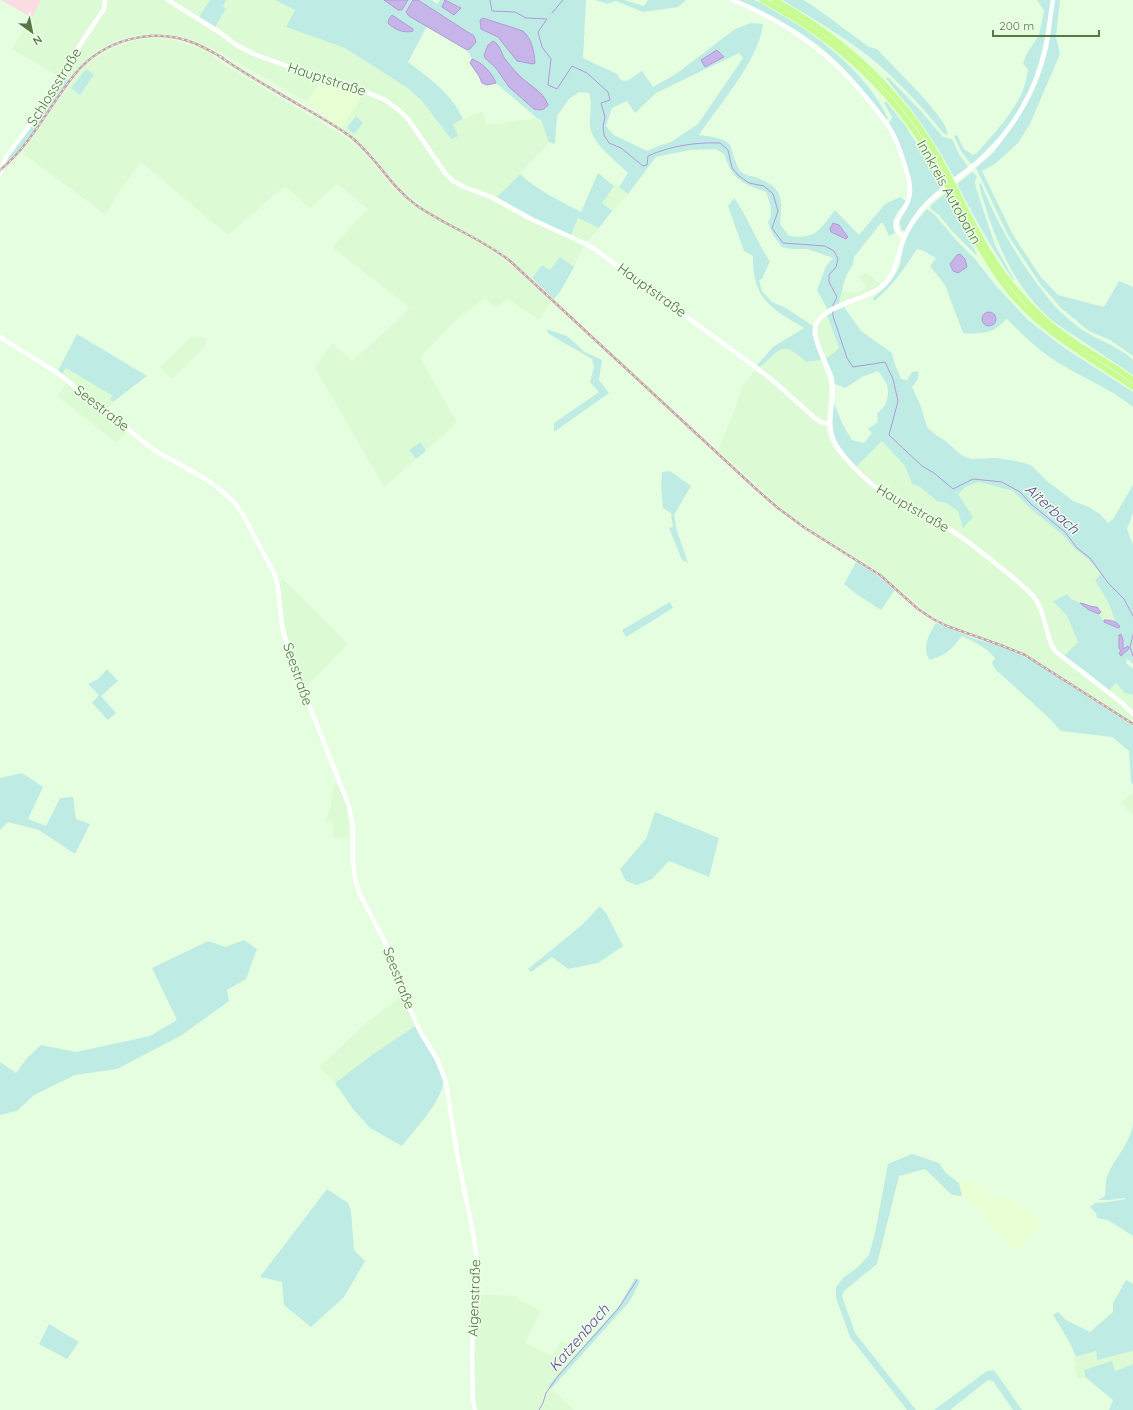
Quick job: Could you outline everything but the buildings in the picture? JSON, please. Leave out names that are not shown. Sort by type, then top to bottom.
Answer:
[{"type":"highway","name":"Innkreis Autobahn","points":[[762,0],[800,22],[841,51],[868,75],[892,101],[926,148],[988,262],[1006,288],[1026,310],[1069,346],[1133,386]]},
{"type":"highway","name":"Innkreis Autobahn","points":[[774,0],[813,23],[848,49],[871,70],[895,96],[918,126],[939,158],[982,240],[1000,269],[1029,305],[1049,324],[1067,337],[1133,380]]},
{"type":"street","name":"Schlossstraße","points":[[0,174],[6,157],[38,114],[104,9],[105,0]]},
{"type":"street","name":"Hauptstraße","points":[[168,0],[219,32],[238,46],[254,54],[298,70],[348,84],[393,105],[408,119],[445,173],[453,181],[464,187],[491,196],[531,218],[596,250],[770,378],[816,419],[830,424],[832,438],[841,452],[876,488],[925,514],[957,534],[989,558],[1033,595],[1040,608],[1053,648],[1058,654],[1088,675],[1133,714]]},
{"type":"street","points":[[732,0],[776,20],[820,49],[850,78],[883,118],[893,135],[904,163],[910,187],[908,203],[899,216],[896,226],[904,237]]},
{"type":"street","points":[[830,424],[832,382],[815,332],[818,321],[835,308],[870,295],[885,283],[895,268],[904,237],[917,215],[925,206],[983,158],[999,142],[1027,100],[1037,77],[1043,57],[1053,0]]},
{"type":"street","name":"Seestraße","points":[[0,337],[59,374],[154,450],[218,488],[234,502],[242,514],[274,573],[278,587],[282,626],[285,638],[311,710],[349,806],[353,827],[352,864],[360,894],[393,958],[414,1018],[442,1070],[446,1082],[451,1116]]},
{"type":"street","name":"Aigenstraße","points":[[451,1116],[474,1238],[477,1264],[472,1355],[473,1400],[475,1410]]},
{"type":"shaded area","points":[[1,0],[41,0],[32,18]]},
{"type":"shaded area","points":[[41,0],[275,0],[296,10],[286,27],[345,48],[409,89],[422,101],[451,139],[453,124],[473,114],[483,112],[486,125],[537,118],[541,120],[549,142],[497,197],[558,231],[571,234],[578,218],[599,228],[584,246],[574,267],[560,257],[550,271],[542,265],[532,278],[495,249],[426,209],[414,200],[400,187],[360,143],[341,129],[362,96],[322,79],[307,102],[223,54],[194,40],[166,34],[139,35],[115,41],[96,52],[81,65],[69,80],[58,76],[12,49]]},
{"type":"shaded area","points":[[210,0],[226,0],[223,6],[226,9],[215,27],[199,17]]},
{"type":"shaded area","points":[[275,0],[384,0],[398,10],[402,10],[408,0],[413,0],[406,12],[409,16],[427,26],[408,62],[439,87],[453,102],[463,119],[453,124],[458,136],[451,139],[422,101],[409,89],[345,48],[286,27],[295,10]],"holes":[[[397,18],[413,29],[401,30],[393,28],[390,26],[389,19]]]},
{"type":"shaded area","points":[[384,0],[408,0],[402,10],[398,10]]},
{"type":"shaded area","points":[[413,0],[418,0],[474,36],[476,42],[470,49],[467,50],[409,16],[406,12]]},
{"type":"shaded area","points":[[418,0],[432,0],[437,4],[440,0],[586,0],[583,58],[617,74],[621,80],[627,81],[642,71],[653,87],[676,74],[735,29],[751,23],[763,24],[760,38],[746,67],[699,135],[716,138],[728,143],[741,172],[758,178],[774,187],[780,196],[781,202],[780,224],[789,236],[798,237],[811,235],[821,228],[835,210],[859,235],[885,204],[900,197],[906,201],[895,216],[893,228],[895,233],[889,236],[883,223],[881,223],[854,257],[853,264],[844,282],[839,304],[828,310],[817,290],[826,266],[833,258],[807,249],[791,249],[782,247],[773,235],[768,223],[771,212],[766,192],[750,186],[739,179],[731,170],[724,154],[716,149],[690,150],[656,157],[628,194],[619,187],[628,173],[604,151],[594,138],[591,131],[591,101],[589,93],[579,92],[569,99],[557,116],[555,144],[549,142],[541,120],[496,83],[490,72],[472,59],[467,50],[470,49],[474,36]],"holes":[[[483,18],[523,31],[510,53],[502,41],[480,20]],[[739,53],[743,58],[698,124],[671,142],[647,151],[614,135],[606,126],[612,108],[627,101],[635,113],[656,93]]]},
{"type":"shaded area","points":[[445,0],[461,8],[454,15],[442,7]]},
{"type":"shaded area","points":[[595,0],[624,0],[644,6],[648,0],[686,0],[678,7],[643,12],[616,1],[607,4]]},
{"type":"shaded area","points":[[738,0],[754,0],[759,2],[790,20],[823,43],[854,70],[867,85],[879,101],[888,118],[886,120],[869,97],[841,65],[819,46],[783,22]]},
{"type":"shaded area","points":[[782,0],[803,0],[869,47],[877,49],[918,91],[939,116],[946,127],[948,135],[944,134],[896,81],[868,56],[832,31]]},
{"type":"shaded area","points":[[1037,0],[1051,0],[1045,37],[1036,73],[1021,106],[1011,122],[990,147],[973,163],[970,163],[961,151],[954,136],[957,135],[964,149],[973,155],[977,153],[1002,124],[1016,104],[1026,81],[1028,69],[1023,64],[1026,55],[1039,35],[1044,11]]},
{"type":"shaded area","points":[[1055,0],[1060,0],[1056,37],[1060,54],[1030,124],[1018,143],[995,164],[982,171],[1013,235],[1040,276],[1058,295],[1104,307],[1119,281],[1133,287],[1133,356],[1110,340],[1089,331],[1061,308],[1041,285],[1008,235],[976,168],[994,152],[1011,129],[1026,106],[1036,85]]},
{"type":"shaded area","points":[[392,15],[413,29],[413,31],[403,31],[390,25],[388,23]]},
{"type":"shaded area","points":[[483,18],[523,31],[529,38],[532,46],[535,63],[533,64],[517,61],[498,37],[481,29],[480,20]]},
{"type":"shaded area","points":[[151,38],[173,40],[210,53],[221,63],[337,132],[357,146],[393,188],[413,205],[490,250],[516,269],[552,301],[539,320],[508,299],[495,308],[485,298],[461,316],[420,358],[457,422],[426,451],[421,443],[409,450],[416,459],[384,487],[315,368],[332,343],[352,361],[410,308],[332,247],[368,209],[337,184],[310,208],[285,186],[228,235],[141,162],[114,199],[106,215],[22,153],[77,75],[87,64],[119,45],[136,40]]},
{"type":"shaded area","points":[[493,41],[497,44],[505,59],[514,70],[543,96],[548,105],[545,108],[542,110],[534,109],[509,87],[496,68],[485,58],[484,55],[488,45]]},
{"type":"shaded area","points":[[717,50],[724,57],[705,67],[701,60]]},
{"type":"shaded area","points":[[472,59],[487,69],[496,83],[487,85],[482,83],[470,63]]},
{"type":"shaded area","points":[[86,69],[94,75],[80,95],[71,88]]},
{"type":"shaded area","points":[[888,77],[920,110],[943,137],[952,139],[959,154],[968,167],[954,177],[939,150],[909,107],[886,78]]},
{"type":"shaded area","points":[[63,78],[69,80],[47,113],[23,145],[4,165],[39,116]]},
{"type":"shaded area","points":[[322,79],[348,86],[362,92],[362,96],[341,129],[324,118],[325,114],[307,103]]},
{"type":"shaded area","points":[[886,101],[905,125],[943,186],[921,206],[905,231],[901,230],[899,218],[909,204],[912,191],[889,124],[892,117],[884,103]]},
{"type":"shaded area","points":[[356,116],[363,123],[354,134],[347,128]]},
{"type":"shaded area","points":[[972,172],[977,176],[975,182],[976,188],[995,245],[1014,280],[991,245],[957,184]]},
{"type":"shaded area","points":[[598,173],[614,186],[602,203],[612,211],[599,228],[578,218],[571,235],[558,231],[497,197],[520,174],[541,190],[581,212]]},
{"type":"shaded area","points":[[981,183],[999,223],[1014,249],[1050,301],[1060,312],[1087,333],[1118,349],[1133,360],[1133,375],[1055,323],[1027,294],[1016,278],[998,242],[979,185]]},
{"type":"shaded area","points":[[616,184],[628,194],[612,211],[601,203]]},
{"type":"shaded area","points":[[946,193],[967,231],[977,255],[953,232],[939,215],[930,208],[931,205]]},
{"type":"shaded area","points":[[734,198],[744,213],[770,261],[762,279],[759,280],[762,291],[772,302],[786,308],[813,326],[812,334],[821,360],[806,362],[792,351],[782,349],[760,367],[757,365],[773,347],[804,328],[773,308],[760,292],[756,283],[753,256],[744,251],[728,206]]},
{"type":"shaded area","points":[[927,209],[935,215],[956,240],[975,259],[997,287],[1028,320],[1063,347],[1133,392],[1133,407],[1113,393],[1058,363],[1032,343],[1007,319],[991,331],[971,334],[963,333],[945,285],[930,266],[936,258],[922,250],[917,249],[893,283],[874,301],[873,298],[888,284],[897,272],[910,231]]},
{"type":"shaded area","points":[[833,223],[839,225],[848,237],[846,239],[831,232],[830,229]]},
{"type":"shaded area","points":[[960,254],[965,259],[967,267],[958,273],[953,271],[950,264],[957,255]]},
{"type":"shaded area","points":[[560,257],[574,267],[560,292],[554,299],[532,278],[542,265],[550,270]]},
{"type":"shaded area","points":[[864,274],[869,274],[881,285],[863,295],[839,304],[843,291],[857,293],[865,288],[866,286],[859,277]]},
{"type":"shaded area","points":[[844,307],[861,331],[892,353],[901,379],[907,380],[912,372],[918,371],[918,378],[912,387],[920,404],[927,427],[961,455],[971,459],[996,458],[1031,465],[1048,482],[1073,501],[1089,507],[1100,514],[1108,523],[1113,519],[1133,485],[1133,513],[1127,529],[1133,545],[1133,664],[1127,659],[1126,663],[1133,669],[1133,695],[1125,693],[1116,683],[1109,690],[1064,656],[1078,642],[1067,616],[1053,601],[1067,594],[1071,599],[1099,614],[1104,622],[1118,628],[1118,624],[1114,621],[1115,620],[1108,602],[1095,580],[1101,574],[1089,560],[1075,549],[1065,537],[1032,510],[1013,491],[979,482],[967,486],[958,494],[973,517],[963,528],[958,511],[946,503],[937,501],[920,487],[912,484],[905,466],[882,441],[856,467],[842,451],[834,437],[832,422],[833,401],[843,425],[852,440],[864,443],[872,433],[868,429],[878,422],[877,413],[885,405],[888,397],[888,389],[885,381],[878,371],[862,377],[845,388],[835,384],[834,377],[826,358],[839,348],[827,315]],"holes":[[[1119,635],[1123,649],[1129,650],[1121,656],[1119,653],[1121,651],[1119,647]]]},
{"type":"shaded area","points":[[989,312],[994,314],[996,319],[994,324],[989,326],[984,324],[982,319],[984,314]]},
{"type":"shaded area","points":[[827,315],[839,348],[826,358],[817,337],[817,327],[820,321]]},
{"type":"shaded area","points":[[546,329],[567,336],[585,352],[602,360],[599,380],[609,393],[554,432],[554,423],[599,392],[590,382],[594,367],[592,359],[549,334]]},
{"type":"shaded area","points":[[77,334],[147,376],[113,402],[110,399],[113,396],[66,368],[62,374],[58,371]]},
{"type":"shaded area","points":[[191,337],[206,339],[203,349],[171,379],[160,367]]},
{"type":"shaded area","points":[[785,348],[793,351],[806,362],[821,360],[829,384],[826,428],[828,437],[833,447],[852,468],[855,468],[882,441],[905,466],[912,484],[920,487],[937,501],[946,503],[958,511],[963,528],[958,494],[967,486],[979,482],[1013,491],[1032,510],[1065,537],[1075,549],[1089,560],[1101,574],[1095,580],[1108,602],[1115,620],[1104,622],[1099,614],[1101,612],[1071,599],[1067,594],[1053,601],[1067,616],[1078,642],[1062,660],[1123,706],[1133,717],[1133,723],[1029,656],[1006,645],[948,625],[928,614],[878,571],[815,533],[796,519],[776,503],[718,450],[734,412],[743,384],[756,370],[779,350]]},
{"type":"shaded area","points":[[66,368],[114,396],[110,399],[114,403],[106,409],[129,428],[117,443],[57,396],[69,380],[62,374]]},
{"type":"shaded area","points":[[421,442],[426,451],[416,459],[409,450]]},
{"type":"shaded area","points":[[670,471],[691,486],[674,515],[677,531],[688,563],[682,560],[669,528],[673,527],[671,513],[663,508],[661,486],[662,472]]},
{"type":"shaded area","points":[[856,562],[874,573],[895,590],[881,610],[844,584]]},
{"type":"shaded area","points":[[283,579],[348,644],[306,686],[287,636],[279,582]]},
{"type":"shaded area","points":[[670,602],[673,608],[626,637],[622,630]]},
{"type":"shaded area","points":[[1080,603],[1097,607],[1101,612],[1099,614],[1089,610]]},
{"type":"shaded area","points":[[1104,620],[1114,621],[1120,627],[1118,628],[1104,622]]},
{"type":"shaded area","points":[[936,623],[976,639],[1003,647],[1033,661],[1133,726],[1133,785],[1131,782],[1129,751],[1112,737],[1061,731],[1047,716],[995,669],[992,663],[995,658],[980,645],[962,636],[948,651],[930,660],[927,656],[926,647],[929,636]]},
{"type":"shaded area","points":[[1121,634],[1123,649],[1128,646],[1129,649],[1121,656],[1119,653],[1121,651],[1119,648],[1119,635]]},
{"type":"shaded area","points":[[107,669],[118,681],[101,696],[116,713],[108,720],[92,703],[99,695],[88,684],[98,679]]},
{"type":"shaded area","points":[[1116,683],[1125,693],[1133,695],[1133,711],[1109,690]]},
{"type":"shaded area","points":[[22,773],[43,787],[28,819],[46,826],[60,798],[73,797],[76,819],[90,824],[75,854],[39,830],[8,822],[0,830],[0,778]]},
{"type":"shaded area","points":[[338,784],[347,806],[349,823],[348,838],[333,838],[332,824],[325,822],[331,806],[333,785]]},
{"type":"shaded area","points":[[1133,792],[1133,815],[1121,803]]},
{"type":"shaded area","points":[[655,812],[719,838],[709,877],[669,861],[652,879],[637,885],[626,881],[620,869],[646,839]]},
{"type":"shaded area","points":[[600,906],[606,913],[623,946],[598,963],[568,969],[552,957],[531,972],[528,969],[582,925]]},
{"type":"shaded area","points":[[244,940],[257,949],[246,979],[227,990],[229,1001],[182,1035],[117,1069],[75,1075],[34,1095],[17,1111],[0,1115],[0,1062],[16,1073],[28,1057],[41,1045],[76,1052],[150,1036],[177,1020],[152,968],[208,941],[225,947]]},
{"type":"shaded area","points":[[404,994],[415,1026],[373,1054],[335,1083],[319,1067],[365,1024]]},
{"type":"shaded area","points":[[415,1026],[435,1061],[443,1081],[442,1089],[433,1106],[402,1146],[370,1128],[353,1109],[335,1083],[373,1054]]},
{"type":"shaded area","points":[[1133,1123],[1133,1236],[1108,1220],[1097,1218],[1096,1213],[1090,1207],[1095,1203],[1126,1199],[1098,1200],[1105,1196],[1107,1177],[1126,1144],[1132,1130]]},
{"type":"shaded area","points":[[912,1154],[939,1163],[946,1173],[959,1183],[962,1196],[952,1195],[925,1169],[899,1176],[877,1264],[844,1291],[842,1296],[855,1333],[916,1410],[907,1410],[850,1337],[836,1298],[836,1287],[843,1278],[858,1267],[869,1255],[875,1233],[888,1164]]},
{"type":"shaded area","points":[[970,1181],[974,1182],[993,1195],[1014,1202],[1045,1222],[1014,1251],[979,1209],[962,1196],[959,1183]]},
{"type":"shaded area","points":[[327,1189],[348,1203],[351,1211],[354,1250],[365,1261],[344,1297],[311,1327],[284,1305],[282,1282],[260,1277]]},
{"type":"shaded area","points":[[635,1278],[640,1281],[630,1301],[551,1389],[548,1386],[620,1305]]},
{"type":"shaded area","points":[[1126,1280],[1133,1284],[1133,1351],[1097,1360],[1096,1351],[1076,1357],[1070,1343],[1053,1315],[1058,1312],[1066,1320],[1090,1332],[1113,1312],[1113,1303]]},
{"type":"shaded area","points":[[478,1295],[517,1296],[517,1299],[541,1310],[525,1343],[553,1356],[561,1341],[580,1350],[548,1386],[574,1410],[477,1410],[475,1400],[473,1334]]},
{"type":"shaded area","points":[[49,1324],[79,1342],[67,1359],[39,1344]]},
{"type":"shaded area","points":[[1096,1351],[1097,1360],[1133,1351],[1133,1364],[1114,1371],[1112,1362],[1084,1370],[1085,1377],[1078,1379],[1074,1368],[1076,1363],[1074,1358]]},
{"type":"shaded area","points":[[1112,1361],[1115,1371],[1133,1364],[1133,1410],[1109,1410],[1113,1400],[1085,1377],[1084,1370]]},
{"type":"shaded area","points":[[994,1370],[1022,1410],[1013,1410],[993,1381],[988,1380],[950,1410],[934,1410],[987,1371]]},
{"type":"waterway","name":"Aiterbach","points":[[490,0],[492,11],[515,12],[526,18],[547,19],[538,32],[542,47],[551,59],[548,85],[557,89],[572,66],[587,73],[608,92],[610,100],[601,103],[605,117],[603,126],[604,135],[609,143],[621,148],[643,166],[647,165],[648,156],[683,145],[720,143],[728,150],[732,168],[739,176],[749,183],[764,186],[773,194],[778,211],[772,228],[783,243],[825,246],[834,251],[838,259],[836,267],[829,275],[829,282],[837,297],[833,308]]},
{"type":"waterway","points":[[552,13],[563,0]]},
{"type":"waterway","name":"Aiterbach","points":[[833,311],[833,316],[847,358],[853,367],[885,362],[893,379],[898,401],[889,435],[922,466],[934,473],[953,489],[973,479],[1002,482],[1020,492],[1031,504],[1065,532],[1077,548],[1090,558],[1109,584],[1124,599],[1133,616]]},
{"type":"waterway","name":"Aiterbach","points":[[1133,635],[1130,647],[1133,656]]},
{"type":"waterway","name":"Katzenbach","points":[[539,1410],[546,1393],[558,1376],[618,1309],[637,1280]]},
{"type":"railway","points":[[0,170],[22,149],[75,74],[86,62],[100,52],[129,39],[145,36],[162,36],[178,38],[194,43],[223,58]]},
{"type":"railway","points":[[219,56],[326,120],[351,137],[368,153],[398,189],[416,205],[499,253],[510,261],[755,488],[778,508],[805,528],[880,575],[918,609],[933,619],[947,626],[1025,655],[1133,724]]}]
